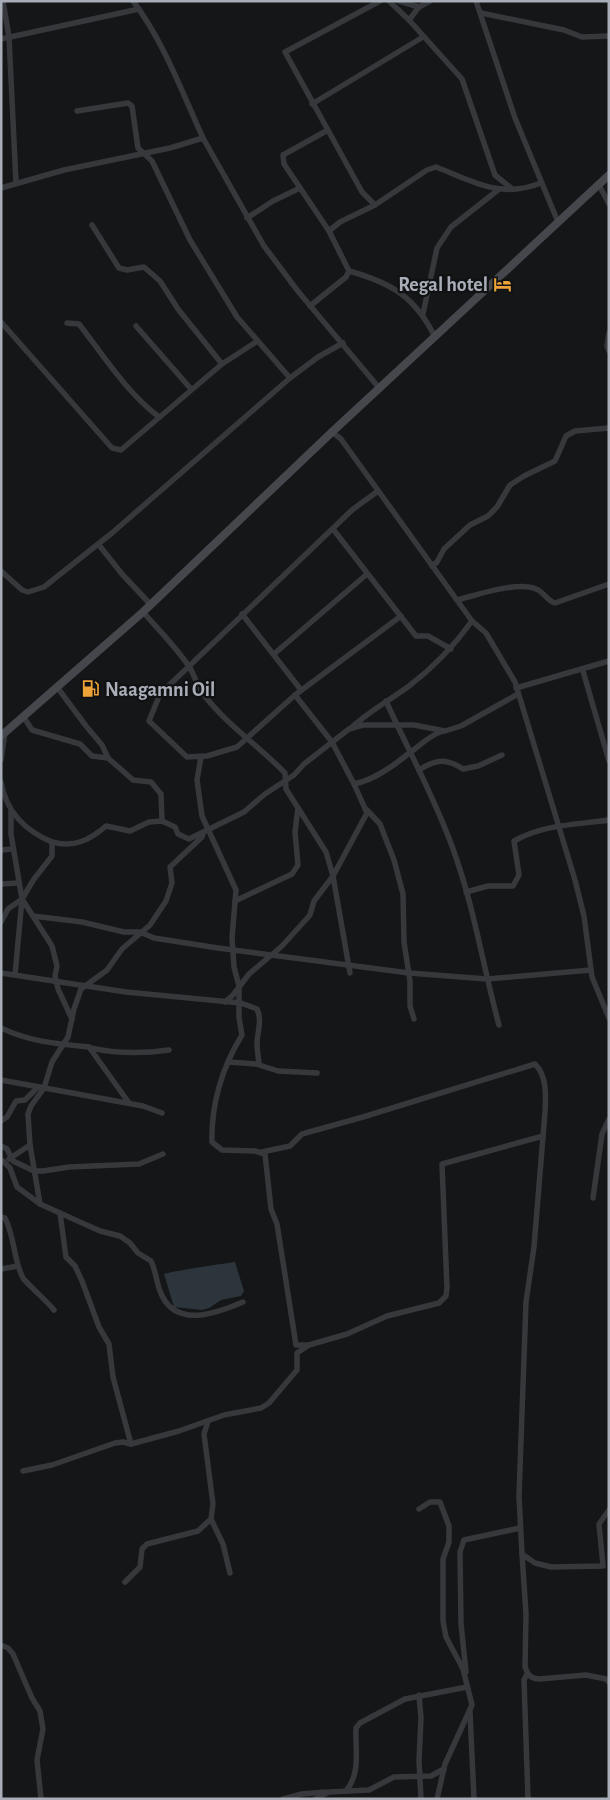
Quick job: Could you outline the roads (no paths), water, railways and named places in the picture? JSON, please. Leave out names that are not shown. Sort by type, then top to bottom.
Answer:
[{"type":"main road","points":[[3,734],[142,612],[332,432],[380,390],[609,175]]},
{"type":"street","points":[[3,1],[9,37],[16,182]]},
{"type":"street","points":[[133,1],[170,64],[203,138],[264,246],[310,306],[343,343],[380,390]]},
{"type":"street","points":[[375,205],[362,192],[285,52],[380,1]]},
{"type":"street","points":[[389,1],[409,20],[462,79],[495,175],[511,188]]},
{"type":"street","points":[[399,1],[420,7]]},
{"type":"street","points":[[409,20],[420,7],[430,1]]},
{"type":"street","points":[[476,1],[515,118],[558,222]]},
{"type":"street","points":[[1,39],[139,9]]},
{"type":"street","points":[[481,13],[564,30],[582,37],[609,36]]},
{"type":"street","points":[[312,104],[423,37]]},
{"type":"street","points":[[77,111],[130,104],[138,148],[156,169],[203,261],[236,317],[256,342],[290,378]]},
{"type":"street","points":[[328,130],[282,155],[284,164],[329,232],[349,271],[367,276],[398,290],[414,303],[423,314],[436,337]]},
{"type":"street","points":[[1,188],[16,182],[64,170],[145,154],[203,138]]},
{"type":"street","points":[[329,232],[340,222],[375,205],[427,170],[436,167],[498,190],[511,188],[520,190],[542,183]]},
{"type":"street","points":[[599,185],[609,204]]},
{"type":"street","points":[[247,218],[273,201],[300,188]]},
{"type":"street","points":[[423,314],[437,248],[451,227],[498,190]]},
{"type":"street","points":[[92,225],[119,268],[122,270],[144,267],[152,272],[178,309],[222,364]]},
{"type":"street","points":[[310,306],[346,277],[349,271]]},
{"type":"street","points":[[1,322],[112,448],[121,450],[191,389],[207,379],[222,364],[256,342]]},
{"type":"street","points":[[67,323],[79,324],[150,411],[159,418]]},
{"type":"street","points":[[136,326],[191,389]]},
{"type":"street","points":[[609,333],[606,346],[609,351]]},
{"type":"street","points":[[1,571],[22,590],[36,590],[44,587],[99,545],[290,378],[318,357],[343,343]]},
{"type":"street","points":[[432,566],[437,562],[444,549],[470,524],[488,516],[497,507],[510,485],[555,461],[566,436],[575,431],[609,428]]},
{"type":"street","points":[[332,432],[341,439],[472,621],[486,633],[517,691],[559,824],[584,916],[591,970],[609,1018]]},
{"type":"street","points":[[378,491],[352,510],[160,694],[149,721],[187,757],[201,757],[237,747],[301,690],[401,616]]},
{"type":"street","points":[[333,529],[416,636],[428,636],[451,650]]},
{"type":"street","points":[[99,545],[126,579],[150,604]]},
{"type":"street","points":[[274,654],[367,574]]},
{"type":"street","points":[[457,600],[500,589],[529,588],[537,589],[548,601],[555,602],[609,584]]},
{"type":"street","points":[[142,612],[190,666],[203,695],[245,738],[259,747],[285,773],[286,789],[326,852],[333,876],[350,973]]},
{"type":"street","points":[[242,614],[301,690]]},
{"type":"street","points":[[1,782],[11,810],[28,828],[52,842],[64,845],[86,841],[106,826],[130,832],[149,822],[162,821],[175,827],[178,834],[189,839],[244,812],[265,794],[285,782],[349,729],[386,701],[410,686],[451,650],[472,621]]},
{"type":"street","points":[[354,784],[373,778],[409,754],[427,738],[461,726],[517,691],[609,661]]},
{"type":"street","points":[[582,671],[606,739],[609,762]]},
{"type":"street","points":[[57,687],[102,745],[108,758],[133,780],[150,782],[161,794],[162,821]]},
{"type":"street","points":[[225,1002],[233,995],[248,974],[282,946],[310,915],[314,901],[333,876],[358,829],[365,820],[367,813],[332,742],[295,695]]},
{"type":"street","points":[[386,701],[454,849],[479,936],[487,979],[499,1026]]},
{"type":"street","points":[[23,716],[32,730],[80,744],[92,756],[108,758]]},
{"type":"street","points":[[349,729],[363,725],[414,725],[446,731]]},
{"type":"street","points":[[1,760],[3,734]]},
{"type":"street","points":[[419,770],[434,760],[451,761],[464,769],[478,766],[502,755]]},
{"type":"street","points":[[201,757],[197,780],[202,816],[236,890],[233,950],[234,967],[241,1003],[239,1018],[242,1035],[231,1053],[214,1102],[212,1142],[222,1150],[262,1152],[290,1146],[302,1134],[535,1064],[542,1071],[546,1095],[534,1247],[526,1302],[519,1496],[526,1614],[525,1667],[527,1674],[532,1678],[586,1675],[606,1679],[609,1682]]},
{"type":"street","points":[[236,901],[292,874],[298,865],[295,832],[298,808]]},
{"type":"street","points":[[365,808],[380,824],[394,860],[403,894],[404,942],[409,973],[410,1006],[414,1019]]},
{"type":"street","points":[[11,810],[13,848],[22,899],[52,946],[57,966],[56,981],[72,1020]]},
{"type":"street","points":[[466,892],[488,886],[513,886],[518,875],[514,841],[527,833],[559,824],[586,824],[609,820]]},
{"type":"street","points":[[40,1204],[30,1145],[28,1114],[52,1062],[71,1031],[78,997],[86,984],[107,970],[122,948],[150,925],[166,901],[172,883],[170,867],[202,837],[203,833]]},
{"type":"street","points":[[1,922],[8,909],[22,899],[34,879],[52,856],[52,842]]},
{"type":"street","points":[[1,850],[13,848]]},
{"type":"street","points":[[1,884],[18,883]]},
{"type":"street","points":[[15,975],[22,899]]},
{"type":"street","points":[[33,916],[82,922],[124,932],[140,932],[154,938],[233,950],[409,973],[487,979],[591,970]]},
{"type":"street","points":[[1,973],[86,984],[126,992],[241,1003],[257,1009],[259,1014],[260,1026],[257,1042],[259,1062]]},
{"type":"street","points":[[1,1028],[17,1036],[41,1042],[115,1053],[141,1054],[169,1050]]},
{"type":"street","points":[[91,1048],[129,1103]]},
{"type":"street","points":[[229,1062],[256,1064],[278,1071],[317,1073]]},
{"type":"street","points":[[1,1080],[129,1103],[162,1113]]},
{"type":"street","points":[[1,1121],[8,1117],[16,1101],[25,1100],[41,1087]]},
{"type":"street","points":[[593,1198],[602,1134],[609,1119]]},
{"type":"street","points":[[296,1345],[308,1345],[347,1334],[387,1316],[439,1303],[446,1296],[447,1288],[442,1164],[543,1136]]},
{"type":"street","points":[[30,1145],[2,1162],[10,1168],[17,1187],[40,1204],[100,1230],[120,1236],[130,1243],[138,1253],[151,1261],[160,1292],[173,1311],[180,1314],[206,1315],[219,1312],[242,1302]]},
{"type":"street","points":[[1,1146],[7,1149],[10,1158],[18,1165],[34,1171],[75,1166],[139,1164],[163,1154]]},
{"type":"street","points":[[23,1471],[52,1465],[115,1443],[131,1444],[180,1431],[224,1415],[261,1408],[269,1403],[297,1370],[296,1345],[277,1224],[271,1209],[268,1165],[265,1154],[262,1152]]},
{"type":"street","points":[[60,1213],[66,1257],[75,1266],[99,1327],[108,1344],[114,1377],[131,1444]]},
{"type":"street","points":[[1,1217],[5,1218],[11,1228],[15,1258],[24,1281],[34,1287],[54,1310]]},
{"type":"street","points":[[1,1269],[18,1266]]},
{"type":"street","points":[[297,1353],[308,1345]]},
{"type":"street","points":[[208,1421],[204,1434],[213,1504],[211,1519],[223,1544],[230,1573]]},
{"type":"street","points":[[419,1509],[436,1501],[443,1505],[445,1519],[449,1526],[449,1542],[443,1559],[443,1621],[446,1637],[463,1669],[471,1700],[474,1799]]},
{"type":"street","points":[[522,1554],[535,1563],[551,1568],[603,1566],[600,1524],[609,1510]]},
{"type":"street","points":[[125,1582],[140,1567],[142,1549],[147,1544],[198,1531],[211,1519]]},
{"type":"street","points":[[465,1678],[466,1666],[461,1624],[460,1552],[462,1545],[464,1540],[520,1528]]},
{"type":"street","points":[[1,1645],[8,1648],[13,1654],[32,1698],[40,1711],[43,1729],[38,1760],[41,1799]]},
{"type":"street","points":[[527,1674],[524,1680],[528,1799]]},
{"type":"street","points":[[346,1791],[354,1782],[356,1773],[356,1728],[360,1723],[389,1706],[419,1696],[467,1687]]},
{"type":"street","points":[[419,1696],[421,1718],[419,1775],[421,1799]]},
{"type":"street","points":[[437,1799],[444,1769],[470,1709]]},
{"type":"street","points":[[282,1799],[302,1794],[369,1790],[394,1777],[431,1776],[444,1769]]},
{"type":"street","points":[[315,1799],[329,1792]]},
{"type":"place","name":"Regal hotel","points":[[502,284]]},
{"type":"place","name":"Naagamni Oil","points":[[91,689]]}]
